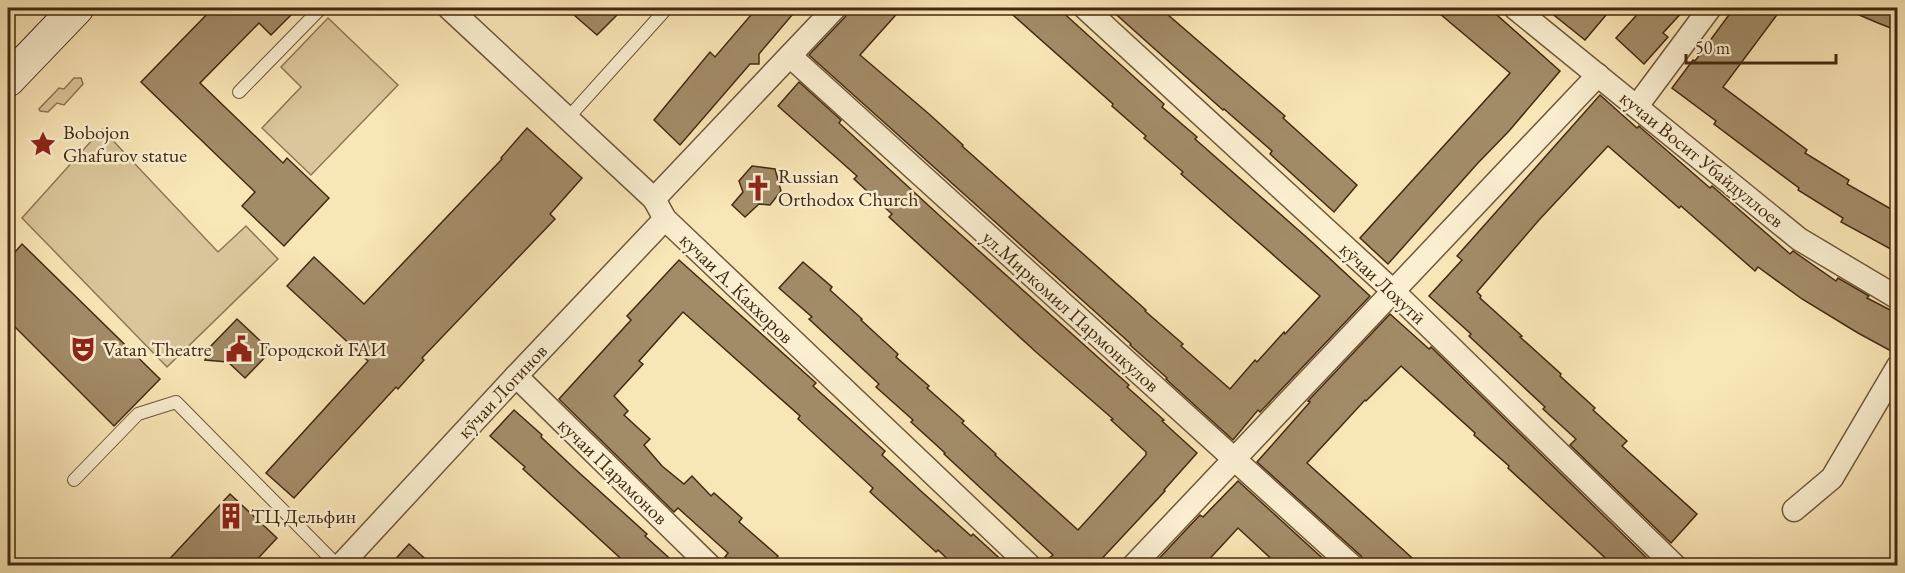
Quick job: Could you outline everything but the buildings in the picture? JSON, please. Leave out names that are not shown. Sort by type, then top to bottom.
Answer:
[{"type":"street","points":[[8,80],[77,8]]},
{"type":"street","name":"кучаи А. Каххоров","points":[[449,8],[654,199],[665,219],[1030,566]]},
{"type":"street","points":[[654,199],[835,8]]},
{"type":"street","name":"кӯчаи Лохутӣ","points":[[1085,8],[1392,291],[1675,566]]},
{"type":"street","name":"кучаи Восит Убайдуллоев","points":[[1515,8],[1799,239],[1898,298]]},
{"type":"street","points":[[1637,106],[1710,8]]},
{"type":"street","name":"ул.Миркомил Пармонкулов","points":[[790,56],[1352,566]]},
{"type":"street","points":[[1132,566],[1598,75]]},
{"type":"street","name":"кӯчаи Логинов","points":[[339,566],[665,219]]},
{"type":"street","points":[[1794,510],[1832,478],[1898,366]]},
{"type":"street","name":"кучаи Парамонов","points":[[516,376],[710,566]]},
{"type":"lane","points":[[239,92],[321,8]]},
{"type":"lane","points":[[568,118],[667,8]]},
{"type":"lane","points":[[74,480],[138,414],[176,402],[339,566]]},
{"type":"shaded area","points":[[328,18],[398,85],[311,175],[262,128],[301,87],[281,67]]},
{"type":"shaded area","points":[[74,78],[81,78],[83,84],[64,105],[57,103],[48,112],[40,111],[39,109],[59,88],[64,89]]},
{"type":"shaded area","points":[[102,129],[218,252],[246,226],[278,259],[167,367],[22,218]]},
{"type":"waterway","points":[[1878,566],[1898,557]]},
{"type":"place","name":"Bobojon Ghafurov statue","points":[[43,144]]},
{"type":"place","name":"Russian Orthodox Church","points":[[758,188]]},
{"type":"place","name":"Vatan Theatre","points":[[83,349]]},
{"type":"place","name":"Городской ГАИ","points":[[239,349]]},
{"type":"place","name":"ТЦ Дельфин","points":[[231,516]]}]
